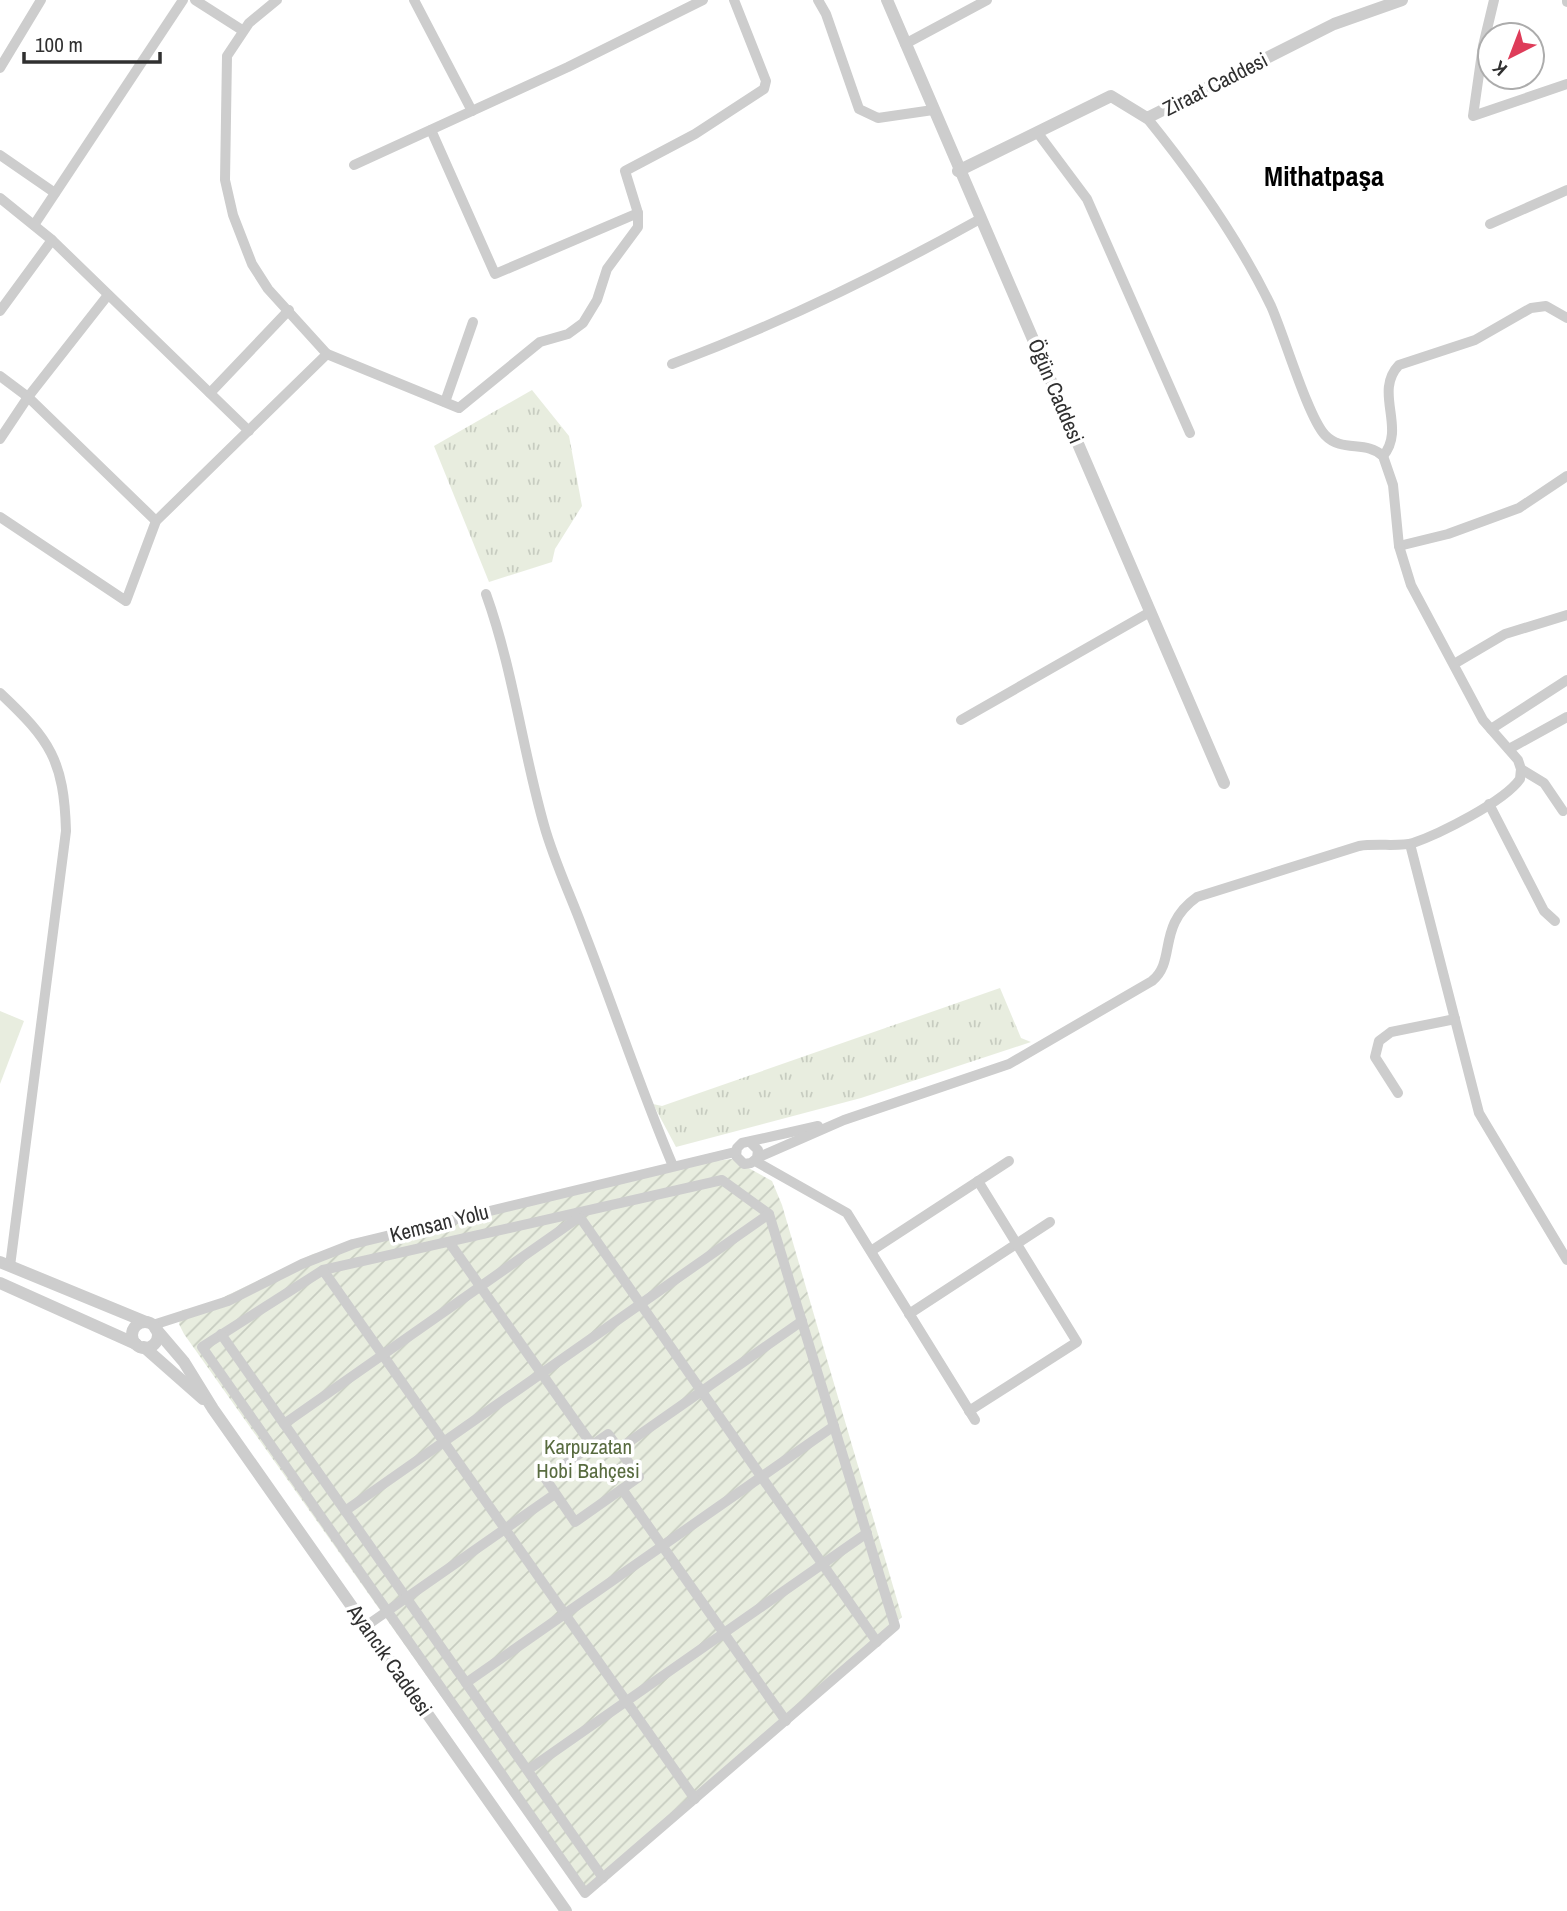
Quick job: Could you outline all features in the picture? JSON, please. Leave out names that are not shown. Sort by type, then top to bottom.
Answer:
[{"type":"street","points":[[0,68],[41,0]]},
{"type":"street","points":[[34,225],[183,0]]},
{"type":"street","points":[[195,0],[242,30]]},
{"type":"street","points":[[276,0],[242,30],[227,56],[223,153],[227,193],[252,264],[268,289],[327,354],[459,408],[540,342],[580,327],[597,300],[607,269],[637,232],[638,214],[625,171],[695,134],[764,89],[766,81],[734,0]]},
{"type":"street","points":[[414,0],[472,111]]},
{"type":"street","points":[[354,165],[703,0]]},
{"type":"street","points":[[818,0],[826,14],[859,109],[878,118],[933,110]]},
{"type":"street","name":"Öğün Caddesi","points":[[887,0],[958,171],[1224,783]]},
{"type":"street","points":[[905,44],[987,0]]},
{"type":"street","name":"Ziraat Caddesi","points":[[958,171],[1111,96],[1147,118],[1334,24],[1402,0]]},
{"type":"street","points":[[1494,0],[1483,46],[1474,116],[1567,84]]},
{"type":"street","points":[[1147,118],[1203,193],[1249,265],[1280,328],[1319,428],[1338,444],[1367,447],[1383,456],[1393,485],[1399,546],[1411,585],[1491,729],[1509,749],[1521,769],[1550,789],[1563,811]]},
{"type":"street","points":[[431,130],[495,274],[638,214]]},
{"type":"street","points":[[1037,132],[1087,199],[1190,433]]},
{"type":"street","points":[[0,155],[55,193]]},
{"type":"street","points":[[1490,224],[1567,190]]},
{"type":"street","points":[[0,198],[52,240],[249,431]]},
{"type":"street","points":[[672,364],[749,336],[877,276],[980,219]]},
{"type":"street","points":[[0,311],[52,240]]},
{"type":"street","points":[[0,439],[28,397],[107,295]]},
{"type":"street","points":[[1383,456],[1391,445],[1394,431],[1388,388],[1399,365],[1475,340],[1531,308],[1551,308],[1567,319]]},
{"type":"street","points":[[209,393],[289,310]]},
{"type":"street","points":[[445,402],[473,322]]},
{"type":"street","points":[[0,517],[126,601],[156,521],[327,354]]},
{"type":"street","points":[[0,376],[28,397],[156,521]]},
{"type":"street","points":[[1399,546],[1448,534],[1519,508],[1567,476]]},
{"type":"street","points":[[486,594],[509,669],[536,797],[551,849],[582,926],[639,1086],[673,1166]]},
{"type":"street","points":[[961,720],[1150,612]]},
{"type":"street","points":[[1454,664],[1505,634],[1567,615]]},
{"type":"street","points":[[1491,729],[1567,680]]},
{"type":"street","points":[[0,693],[36,726],[53,754],[62,784],[66,831],[5,1264]]},
{"type":"street","points":[[1509,749],[1567,716]]},
{"type":"street","points":[[844,1120],[756,1160],[744,1164],[737,1159],[739,1145],[844,1120],[1009,1064],[1152,981],[1163,968],[1172,924],[1197,897],[1359,846],[1381,842],[1410,844],[1489,804],[1517,784],[1521,769]]},
{"type":"street","points":[[1489,804],[1544,911],[1555,921]]},
{"type":"street","points":[[1410,844],[1479,1113],[1567,1260]]},
{"type":"street","points":[[1398,1093],[1375,1057],[1379,1041],[1391,1032],[1455,1019]]},
{"type":"street","points":[[750,1142],[756,1147],[756,1160]]},
{"type":"street","name":"Kemsan Yolu","points":[[151,1325],[228,1301],[302,1264],[353,1244],[736,1152]]},
{"type":"street","points":[[756,1160],[848,1213],[972,1416],[1077,1342],[978,1181]]},
{"type":"street","points":[[871,1251],[1009,1161]]},
{"type":"street","points":[[722,1180],[769,1214],[895,1626],[585,1893],[202,1347],[323,1270],[578,1215],[722,1180]]},
{"type":"street","points":[[345,1511],[769,1214]]},
{"type":"street","points":[[284,1424],[578,1215]]},
{"type":"street","points":[[578,1215],[877,1642]]},
{"type":"street","points":[[909,1314],[1050,1222]]},
{"type":"street","points":[[449,1242],[592,1445]]},
{"type":"street","name":"Ayancık Caddesi","points":[[5,1264],[151,1325],[184,1362],[213,1409],[566,1911]]},
{"type":"street","points":[[323,1270],[695,1799]]},
{"type":"street","name":"Ayancık Caddesi","points":[[0,1283],[140,1346],[213,1409]]},
{"type":"street","points":[[619,1449],[802,1321]]},
{"type":"street","points":[[138,1324],[151,1325],[156,1339],[140,1346],[133,1330],[138,1324]]},
{"type":"street","points":[[221,1334],[603,1878]]},
{"type":"street","points":[[466,1683],[834,1426]]},
{"type":"street","points":[[608,1434],[619,1449],[639,1477],[575,1522],[545,1478],[608,1434]]},
{"type":"street","points":[[285,1465],[304,1452]]},
{"type":"street","points":[[622,1489],[786,1721]]},
{"type":"street","points":[[366,1626],[555,1493]]},
{"type":"street","points":[[528,1770],[867,1533]]},
{"type":"street","points":[[488,1754],[507,1741]]},
{"type":"street","points":[[553,1847],[572,1834]]},
{"type":"green space","points":[[532,390],[569,436],[582,506],[555,549],[552,562],[489,582],[434,446]]},
{"type":"green space","points":[[1000,988],[1021,1038],[1031,1042],[861,1098],[676,1147],[653,1104],[662,1106]]},
{"type":"green space","points":[[0,1011],[24,1021],[0,1084]]},
{"type":"green space","name":"Karpuzatan Hobi Bahçesi","points":[[732,1159],[772,1181],[782,1205],[902,1617],[581,1893],[179,1324],[182,1310],[201,1308],[313,1254],[706,1162]]},
{"type":"district","name":"Mithatpaşa","points":[[1324,176]]}]
